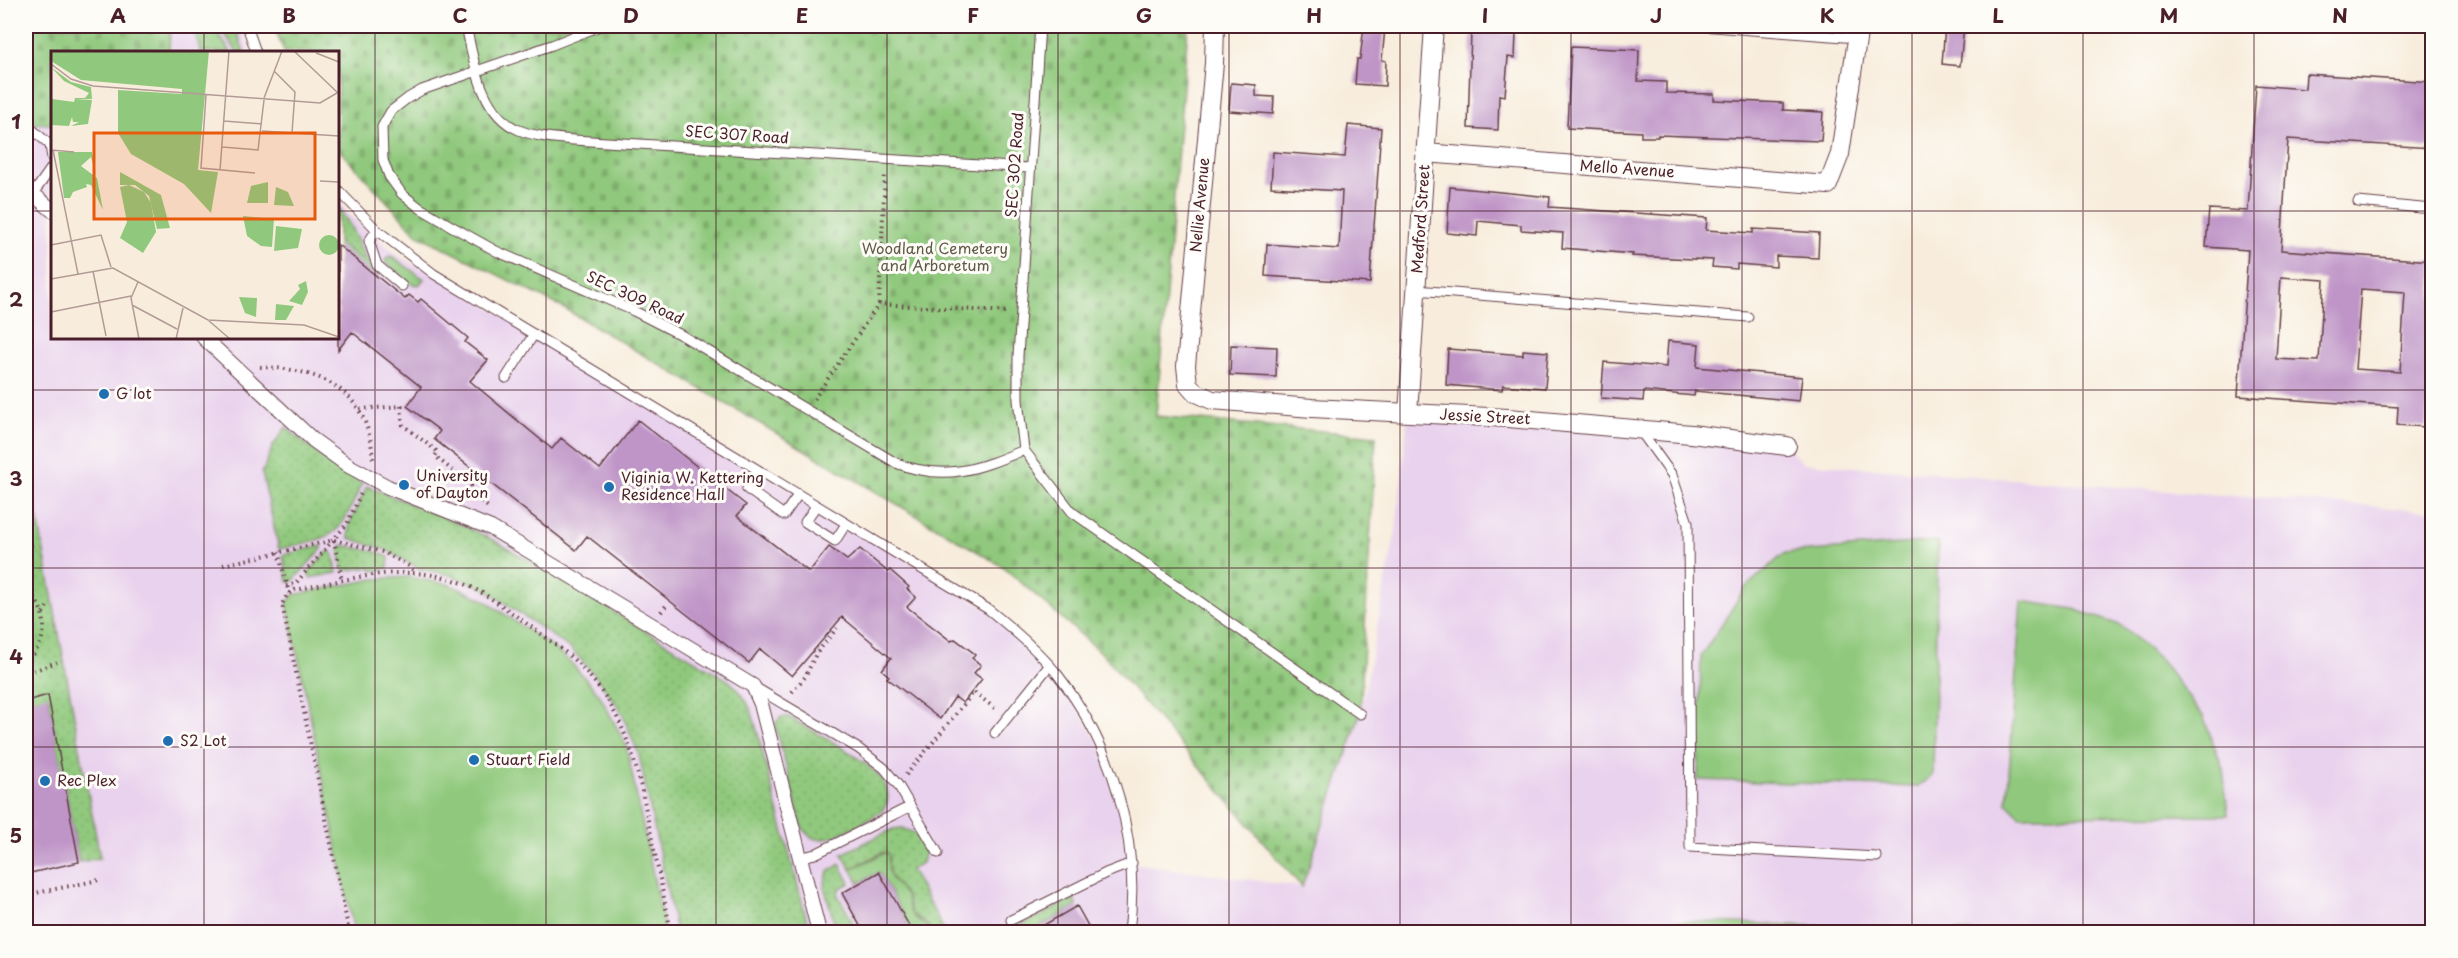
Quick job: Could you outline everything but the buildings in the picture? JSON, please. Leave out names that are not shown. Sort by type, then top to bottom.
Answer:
[{"type":"street","name":"Nellie Avenue","points":[[1188,384],[1186,366],[1214,63],[1215,26]]},
{"type":"street","name":"Medford Street","points":[[1408,413],[1434,26]]},
{"type":"street","name":"Mello Avenue","points":[[1425,153],[1828,185],[1840,154],[1858,32]]},
{"type":"street","points":[[29,191],[51,209]]},
{"type":"street","points":[[205,339],[313,440],[350,466],[388,487],[491,528],[753,686],[760,704],[819,933]]},
{"type":"street","name":"Jessie Street","points":[[1188,384],[1195,392],[1212,400],[1312,408],[1508,418],[1639,429],[1786,446]]},
{"type":"lane","points":[[247,26],[256,51]]},
{"type":"lane","name":"SEC 307 Road","points":[[466,26],[476,72],[489,101],[500,116],[517,129],[538,136],[1029,168]]},
{"type":"lane","name":"SEC 309 Road","points":[[600,26],[422,90],[391,111],[382,127],[383,160],[389,176],[402,194],[420,208],[496,251],[634,311],[683,336],[896,463],[917,471],[939,474],[959,472],[1024,450]]},
{"type":"lane","name":"SEC 302 Road","points":[[1024,450],[1017,378],[1040,26]]},
{"type":"lane","points":[[1701,26],[1858,32]]},
{"type":"lane","points":[[26,130],[33,130],[50,145],[51,152]]},
{"type":"lane","points":[[29,191],[51,168]]},
{"type":"lane","points":[[339,191],[377,230],[434,274],[988,609],[1022,636],[1049,666],[1083,712],[1102,748],[1114,778],[1132,863],[1130,933]]},
{"type":"lane","points":[[2358,202],[2433,209]]},
{"type":"lane","points":[[377,230],[369,241],[376,262],[402,286]]},
{"type":"lane","points":[[1416,290],[1748,317]]},
{"type":"lane","points":[[506,378],[534,334]]},
{"type":"lane","points":[[1639,429],[1672,475],[1688,523],[1690,847],[1877,857]]},
{"type":"lane","points":[[1024,450],[1072,512],[1360,714]]},
{"type":"lane","points":[[758,470],[747,489],[784,515],[798,495]]},
{"type":"lane","points":[[816,506],[805,522],[835,541],[846,524]]},
{"type":"lane","points":[[995,733],[1049,666]]},
{"type":"lane","points":[[753,686],[877,762],[895,780],[938,853]]},
{"type":"lane","points":[[799,858],[815,854],[909,807]]},
{"type":"lane","points":[[1011,920],[1106,873],[1132,863]]},
{"type":"path","points":[[806,410],[879,304],[885,160]]},
{"type":"path","points":[[879,304],[1021,313]]},
{"type":"path","points":[[265,367],[294,370],[321,377],[338,387],[360,409],[371,440],[372,467]]},
{"type":"path","points":[[360,409],[402,406],[403,425],[438,452],[435,456],[471,486],[468,489],[494,512]]},
{"type":"path","points":[[286,586],[294,585],[347,524],[360,494]]},
{"type":"path","points":[[334,540],[342,581]]},
{"type":"path","points":[[223,565],[334,540],[384,552],[409,566],[415,573]]},
{"type":"path","points":[[26,548],[35,543]]},
{"type":"path","points":[[278,552],[289,593]]},
{"type":"path","points":[[349,933],[282,604],[289,593],[385,573],[415,573],[455,581],[489,597],[579,663],[602,692],[619,718],[635,758],[671,933]]},
{"type":"path","points":[[26,589],[43,613]]},
{"type":"path","points":[[47,607],[43,613],[42,638],[36,652],[26,665],[27,674],[57,662]]},
{"type":"path","points":[[791,693],[805,677],[814,653],[837,628]]},
{"type":"path","points":[[904,777],[974,692],[994,708]]},
{"type":"path","points":[[26,895],[99,880]]},
{"type":"shaded area","name":"University of Dayton","points":[[26,26],[241,26],[250,51],[51,51],[51,339],[339,339],[339,201],[349,215],[400,257],[434,274],[988,609],[1057,674],[1102,748],[1132,863],[1302,887],[1360,714],[1396,530],[1408,413],[1786,446],[1803,463],[2432,511],[2432,932],[26,932]]},
{"type":"green space","points":[[26,26],[170,26],[169,51],[51,51],[51,124],[26,123]]},
{"type":"green space","points":[[192,26],[212,26],[230,51],[201,51]]},
{"type":"green space","points":[[219,26],[235,26],[244,51],[236,51]]},
{"type":"green space","name":"Woodland Cemetery and Arboretum","points":[[274,26],[1188,26],[1156,416],[1376,436],[1360,714],[1302,887],[1103,654],[1002,566],[560,306],[418,235],[339,150],[339,51],[284,51]]},
{"type":"green space","points":[[339,208],[350,225],[366,259],[360,259],[339,242]]},
{"type":"green space","points":[[339,242],[360,259],[366,259],[379,278],[339,251]]},
{"type":"green space","points":[[390,256],[424,279],[419,285],[412,284],[385,262]]},
{"type":"green space","points":[[286,427],[327,462],[362,483],[347,515],[334,532],[313,541],[279,549],[262,473],[273,446]]},
{"type":"green space","points":[[367,486],[497,542],[728,680],[737,688],[746,700],[753,716],[810,932],[676,932],[639,755],[620,709],[594,674],[571,649],[482,587],[447,574],[420,569],[386,550],[349,538],[349,525]]},
{"type":"green space","points":[[26,503],[35,503],[100,858],[79,862],[48,696],[31,700],[26,690]]},
{"type":"green space","points":[[1938,541],[1933,774],[1918,787],[1698,780],[1701,656],[1746,587],[1785,553]]},
{"type":"green space","points":[[342,545],[377,552],[389,557],[388,568],[372,571],[371,567],[343,571],[339,549]]},
{"type":"green space","points":[[322,546],[322,549],[292,582],[288,582],[283,555]]},
{"type":"green space","points":[[330,551],[334,555],[337,573],[310,578],[308,573]]},
{"type":"green space","name":"Stuart Field","points":[[408,577],[448,584],[481,598],[555,649],[599,694],[626,745],[665,932],[354,932],[287,603],[293,595],[374,579]]},
{"type":"green space","points":[[2021,601],[2074,609],[2122,626],[2161,660],[2203,716],[2223,769],[2228,815],[2020,816],[2007,803]]},
{"type":"green space","points":[[781,717],[789,717],[865,763],[883,781],[888,797],[885,807],[873,818],[826,839],[812,837],[806,832],[801,823],[776,729],[776,723]]},
{"type":"green space","points":[[902,828],[915,833],[925,851],[922,863],[911,869],[945,932],[932,932],[925,922],[912,915],[906,898],[890,874],[889,857],[883,852],[851,869],[842,854],[893,829]]},
{"type":"green space","points":[[887,852],[890,875],[907,897],[912,915],[932,932],[913,932],[879,872],[859,883],[851,869]]},
{"type":"green space","points":[[840,864],[850,883],[839,889],[838,895],[858,932],[837,932],[824,886],[828,872]]},
{"type":"green space","points":[[1074,898],[1077,906],[1030,932],[1008,932]]},
{"type":"green space","points":[[1657,920],[1971,932],[1658,932]]},
{"type":"place","name":"G lot","points":[[104,394]]},
{"type":"place","name":"University of Dayton","points":[[404,485]]},
{"type":"place","name":"Viginia W. Kettering Residence Hall","points":[[609,487]]},
{"type":"place","name":"S2 Lot","points":[[168,741]]},
{"type":"place","name":"Stuart Field","points":[[474,760]]},
{"type":"place","name":"Rec Plex","points":[[45,781]]}]
